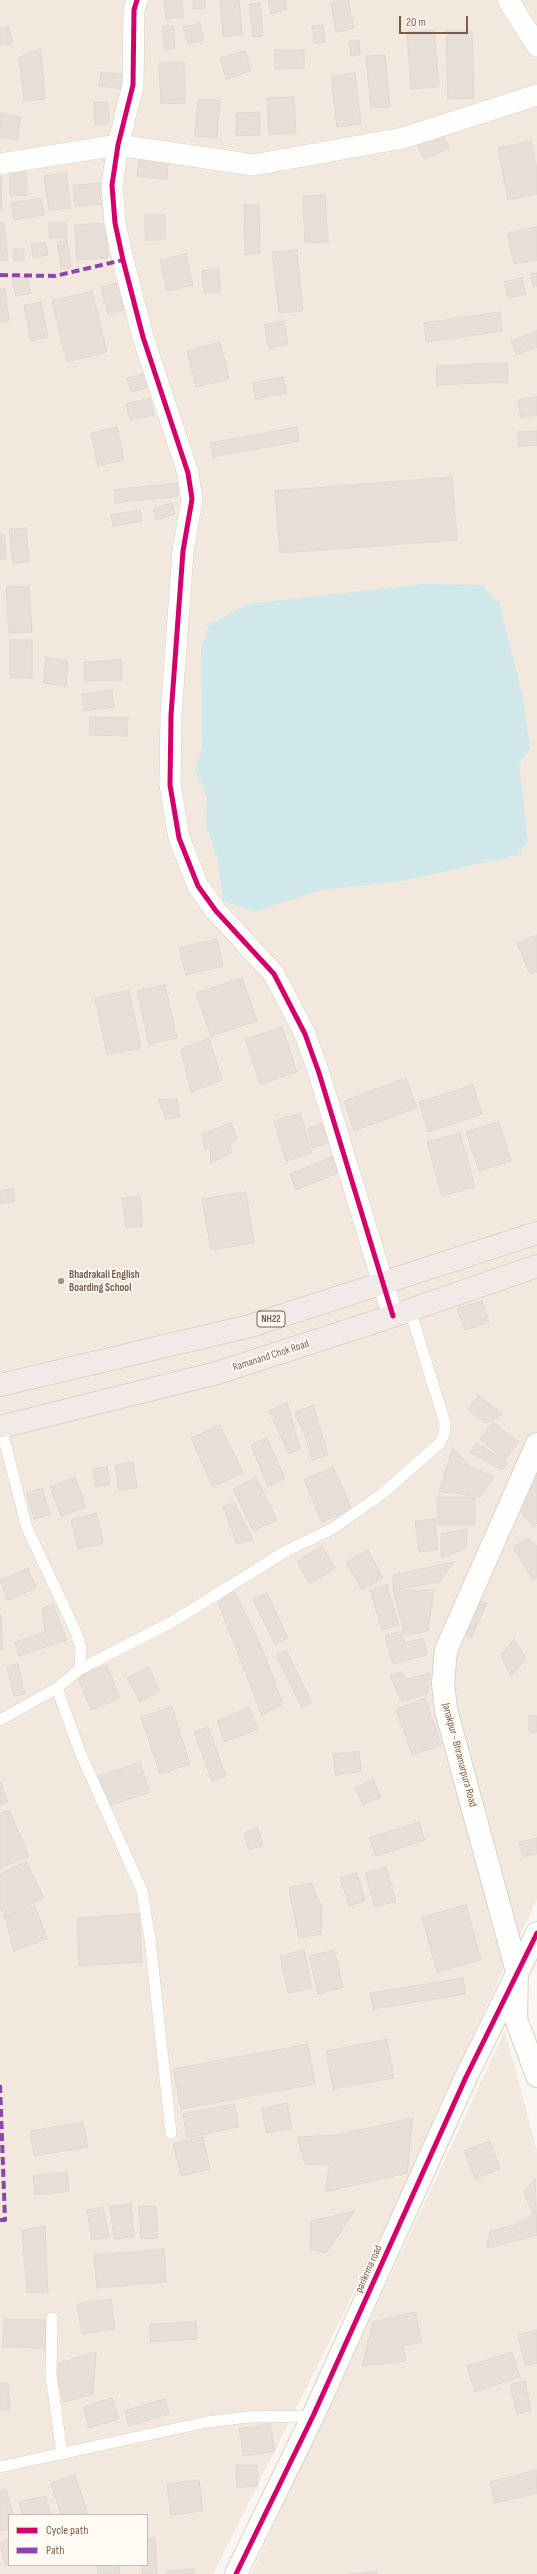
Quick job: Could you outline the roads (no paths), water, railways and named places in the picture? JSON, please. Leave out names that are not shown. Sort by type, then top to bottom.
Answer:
[{"type":"highway","name":"NH22","points":[[0,1384],[250,1326],[537,1233]]},
{"type":"highway","name":"Ramanand Chok Road","points":[[1,1427],[217,1373],[402,1313],[537,1266]]},
{"type":"street","points":[[137,0],[134,10],[133,85],[118,145],[112,185],[115,223],[123,260],[143,337],[188,473],[192,499],[183,551],[171,715],[170,785],[178,838],[198,886],[216,911],[274,974],[304,1034],[320,1073],[383,1283],[402,1313]]},
{"type":"street","points":[[508,0],[537,46]]},
{"type":"street","points":[[0,164],[118,145],[254,165],[403,138],[537,95]]},
{"type":"street","name":"Janakpur - Bhramarpura Road","points":[[537,1444],[446,1650],[443,1684],[446,1710],[517,1971],[516,2019],[537,2076]]},
{"type":"street","name":"parikrma road","points":[[236,2574],[313,2416],[466,2077],[537,1933]]},
{"type":"lane","points":[[0,1720],[57,1688],[80,1668],[172,1622],[286,1551],[332,1529],[382,1494],[440,1443],[444,1434],[444,1423],[402,1313]]},
{"type":"lane","points":[[1,1427],[26,1528],[76,1632],[80,1648],[80,1668]]},
{"type":"lane","points":[[57,1688],[80,1752],[142,1891],[150,1939],[171,2133]]},
{"type":"lane","points":[[52,2318],[51,2375],[62,2454]]},
{"type":"lane","points":[[0,2467],[206,2422],[247,2417],[313,2416]]},
{"type":"water","points":[[423,584],[482,585],[499,603],[523,697],[530,749],[519,764],[528,840],[518,855],[403,881],[321,890],[254,912],[223,901],[217,856],[206,826],[207,797],[195,770],[202,747],[201,649],[209,625],[248,604]]},
{"type":"place","name":"Bhadrakali English Boarding School","points":[[61,1281]]}]
